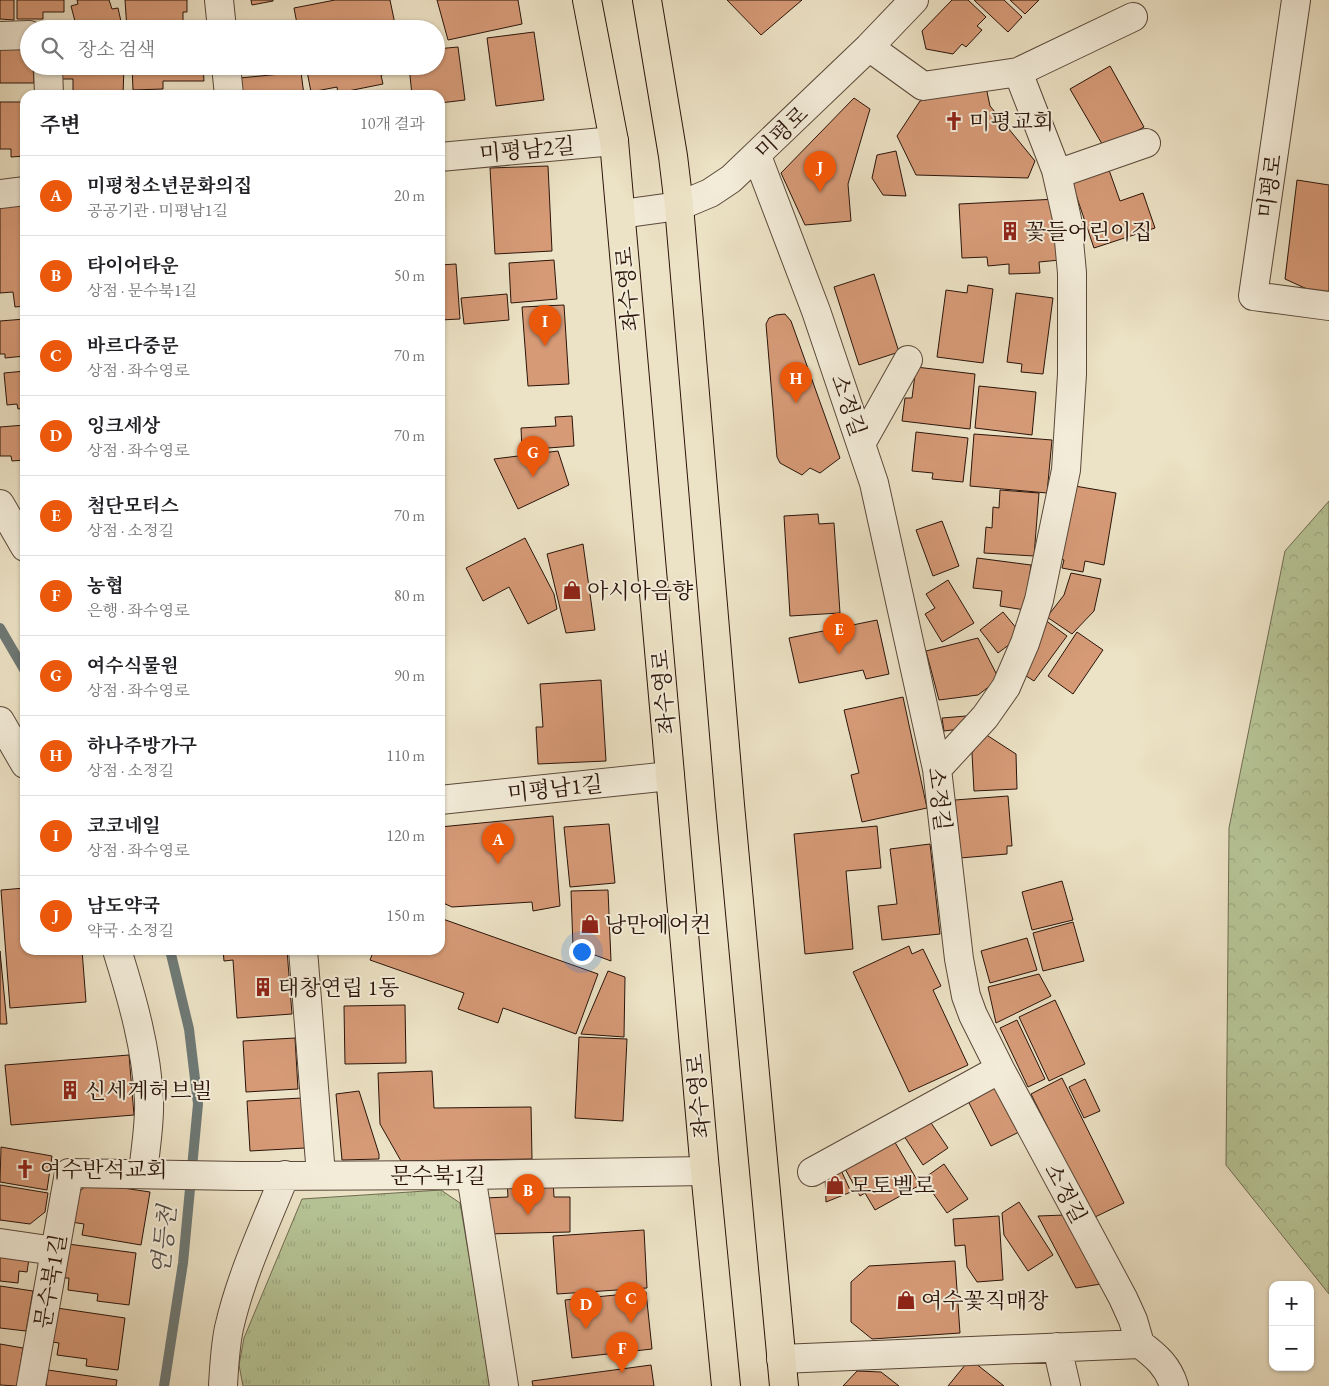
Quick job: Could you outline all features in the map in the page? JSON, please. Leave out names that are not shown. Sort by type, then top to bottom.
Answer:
[{"type":"main road","name":"좌수영로","points":[[587,0],[614,142],[704,1171],[726,1386]]},
{"type":"main road","points":[[647,0],[673,156],[679,206],[730,804],[784,1386]]},
{"type":"street","points":[[218,0],[221,20]]},
{"type":"street","name":"미평로","points":[[621,214],[679,206],[710,193],[731,179],[869,47],[914,0]]},
{"type":"street","name":"미평로","points":[[1296,0],[1252,296],[1329,306]]},
{"type":"street","points":[[869,47],[923,86],[1018,72],[1133,17]]},
{"type":"street","points":[[0,36],[20,35]]},
{"type":"street","points":[[937,769],[985,717],[1006,687],[1025,643],[1039,600],[1066,470],[1072,374],[1072,273],[1067,219],[1058,174],[1018,72]]},
{"type":"street","points":[[48,75],[49,90]]},
{"type":"street","points":[[227,75],[228,90]]},
{"type":"street","name":"미평남2길","points":[[445,157],[614,142]]},
{"type":"street","points":[[1058,174],[1146,143]]},
{"type":"street","name":"소정길","points":[[757,156],[816,311],[862,442],[874,483],[937,769],[959,959],[966,996],[973,1015],[1000,1070],[1123,1298],[1133,1320],[1140,1344]]},
{"type":"street","points":[[0,194],[20,192]]},
{"type":"street","points":[[862,442],[908,360]]},
{"type":"street","points":[[0,504],[20,538]]},
{"type":"street","points":[[0,721],[20,755]]},
{"type":"street","name":"미평남1길","points":[[445,799],[670,776]]},
{"type":"street","points":[[119,955],[136,1016],[146,1072],[149,1101],[149,1174]]},
{"type":"street","points":[[303,955],[321,1175]]},
{"type":"street","points":[[812,1172],[1000,1070]]},
{"type":"street","name":"문수북1길","points":[[31,1386],[69,1173],[240,1176],[704,1171]]},
{"type":"street","points":[[223,1386],[225,1356],[235,1307],[249,1264],[285,1175]]},
{"type":"street","points":[[471,1175],[504,1386]]},
{"type":"street","points":[[0,1243],[55,1251]]},
{"type":"street","points":[[781,1359],[1140,1344],[1162,1362],[1174,1386]]},
{"type":"street","points":[[1057,1347],[1066,1386]]},
{"type":"green space","points":[[1329,501],[1329,1294],[1226,1165],[1229,828],[1285,551]]},
{"type":"green space","points":[[441,1190],[460,1203],[491,1386],[243,1386],[239,1365],[244,1338],[302,1199]]},
{"type":"building","points":[[0,0],[14,0],[14,20],[0,19]]},
{"type":"building","points":[[17,0],[64,0],[64,12],[43,12],[43,19],[17,19]]},
{"type":"building","points":[[77,0],[109,0],[112,9],[118,8],[121,20],[75,20],[71,6],[78,4]]},
{"type":"building","points":[[125,0],[187,0],[187,12],[183,12],[183,20],[126,20]]},
{"type":"building","points":[[251,0],[273,0],[273,1],[252,5]]},
{"type":"building","points":[[335,0],[390,0],[394,20],[296,20],[294,8]]},
{"type":"building","points":[[437,0],[518,0],[522,24],[448,40],[445,20],[442,20]]},
{"type":"building","points":[[727,0],[802,0],[761,35]]},
{"type":"building","points":[[952,0],[968,0],[986,17],[977,26],[982,30],[966,47],[962,44],[953,54],[926,49],[922,31]]},
{"type":"building","points":[[974,0],[1004,0],[1022,17],[1008,32]]},
{"type":"building","points":[[1010,0],[1039,0],[1025,14]]},
{"type":"building","points":[[534,32],[544,100],[496,106],[487,38]]},
{"type":"building","points":[[20,46],[20,75],[34,75],[34,83],[0,83],[0,47]]},
{"type":"building","points":[[458,47],[465,100],[445,102],[445,90],[411,90],[410,75],[445,75],[445,48]]},
{"type":"building","points":[[1110,66],[1144,127],[1105,149],[1070,89]]},
{"type":"building","points":[[58,75],[124,75],[123,90],[73,90],[73,79],[58,79]]},
{"type":"building","points":[[132,75],[204,75],[204,81],[163,81],[163,89],[133,90]]},
{"type":"building","points":[[270,75],[301,75],[303,90],[241,90],[240,78]]},
{"type":"building","points":[[308,75],[381,75],[383,84],[353,90],[338,90],[337,87],[311,90]]},
{"type":"building","name":"미평교회","points":[[986,87],[990,106],[1035,161],[1028,178],[916,175],[897,136],[920,101]]},
{"type":"building","points":[[854,98],[870,109],[848,184],[851,221],[805,225],[781,173]]},
{"type":"building","points":[[0,102],[20,102],[20,156],[11,157],[11,149],[0,149]]},
{"type":"building","points":[[896,151],[906,196],[883,195],[872,178],[877,155]]},
{"type":"building","points":[[548,166],[552,251],[495,254],[490,168]]},
{"type":"building","points":[[1109,170],[1120,201],[1143,193],[1155,228],[1094,248],[1072,183]]},
{"type":"building","points":[[1297,180],[1329,185],[1329,299],[1285,279]]},
{"type":"building","name":"꽃들어린이집","points":[[1057,199],[1060,260],[1039,262],[1040,273],[1009,274],[1009,264],[988,266],[987,257],[962,258],[959,204]]},
{"type":"building","points":[[20,204],[20,306],[15,307],[13,292],[0,293],[0,206]]},
{"type":"building","points":[[554,260],[557,299],[511,303],[509,263]]},
{"type":"building","points":[[456,264],[460,319],[445,320],[445,265]]},
{"type":"building","points":[[874,274],[899,352],[859,365],[834,287]]},
{"type":"building","points":[[968,285],[993,289],[983,363],[937,357],[946,290],[967,293]]},
{"type":"building","points":[[1016,293],[1053,298],[1043,374],[1021,372],[1022,364],[1007,362]]},
{"type":"building","points":[[507,294],[509,320],[464,324],[461,298]]},
{"type":"building","points":[[564,305],[569,384],[528,386],[522,307]]},
{"type":"building","points":[[785,314],[791,321],[840,458],[820,473],[810,468],[802,475],[780,463],[777,457],[766,324],[769,318]]},
{"type":"building","points":[[20,319],[20,356],[5,358],[5,354],[0,354],[0,321]]},
{"type":"building","points":[[916,367],[975,374],[970,429],[902,421],[905,398],[912,398]]},
{"type":"building","points":[[20,371],[20,409],[18,409],[17,404],[7,405],[4,373]]},
{"type":"building","points":[[979,386],[1036,392],[1032,435],[975,428]]},
{"type":"building","points":[[572,416],[574,446],[522,450],[521,428],[556,426],[555,417]]},
{"type":"building","points":[[20,425],[20,460],[12,461],[11,456],[0,456],[0,427]]},
{"type":"building","points":[[916,432],[968,438],[963,482],[932,479],[933,473],[912,471]]},
{"type":"building","points":[[974,434],[1052,440],[1047,493],[970,486]]},
{"type":"building","points":[[558,451],[569,485],[518,509],[494,459]]},
{"type":"building","points":[[1069,485],[1116,493],[1104,565],[1085,561],[1083,572],[1062,568],[1064,560],[1057,558]]},
{"type":"building","points":[[1000,490],[1039,493],[1034,556],[984,553],[986,527],[992,528],[993,507],[999,508]]},
{"type":"building","points":[[818,514],[819,524],[834,523],[840,613],[790,616],[784,516]]},
{"type":"building","points":[[942,521],[959,566],[933,576],[916,530]]},
{"type":"building","points":[[525,538],[554,594],[557,609],[528,624],[509,587],[483,601],[466,568]]},
{"type":"building","points":[[583,544],[595,630],[566,633],[547,554]]},
{"type":"building","points":[[977,558],[1031,565],[1025,610],[1000,606],[1002,591],[973,588]]},
{"type":"building","points":[[1071,573],[1101,579],[1094,611],[1072,634],[1047,617],[1064,595]]},
{"type":"building","points":[[948,580],[974,623],[942,642],[925,614],[935,608],[926,594]]},
{"type":"building","points":[[1003,612],[1022,635],[998,653],[980,630]]},
{"type":"building","points":[[877,620],[889,674],[866,679],[863,670],[799,683],[789,638]]},
{"type":"building","points":[[1045,620],[1067,636],[1034,681],[1020,672]]},
{"type":"building","points":[[1077,632],[1103,650],[1073,694],[1048,676]]},
{"type":"building","points":[[978,638],[999,679],[978,695],[939,700],[926,651]]},
{"type":"building","points":[[601,680],[606,761],[538,764],[536,727],[543,727],[540,684]]},
{"type":"building","points":[[903,697],[927,808],[862,822],[851,775],[859,773],[844,710]]},
{"type":"building","points":[[966,716],[967,728],[944,731],[942,718]]},
{"type":"building","points":[[985,734],[1016,754],[1017,789],[974,791],[972,753]]},
{"type":"building","points":[[1008,796],[1012,846],[1007,846],[1007,854],[960,858],[955,800]]},
{"type":"building","points":[[553,816],[560,906],[533,911],[532,902],[452,907],[445,904],[445,827]]},
{"type":"building","points":[[609,824],[615,883],[570,887],[564,827]]},
{"type":"building","points":[[877,826],[881,868],[846,871],[853,949],[805,954],[794,834]]},
{"type":"building","points":[[930,844],[940,934],[882,940],[878,906],[897,904],[890,849]]},
{"type":"building","points":[[1062,881],[1073,920],[1032,930],[1022,892]]},
{"type":"building","points":[[20,888],[20,955],[82,955],[86,1002],[10,1008],[1,890]]},
{"type":"building","points":[[608,890],[611,961],[573,947],[571,891]]},
{"type":"building","points":[[445,920],[598,974],[576,1034],[503,1008],[498,1023],[458,1009],[464,993],[370,960],[372,955],[445,955]]},
{"type":"building","points":[[1073,922],[1084,961],[1043,971],[1033,933]]},
{"type":"building","points":[[1027,938],[1037,970],[990,983],[981,951]]},
{"type":"building","points":[[909,946],[912,954],[923,949],[941,986],[933,990],[968,1065],[909,1092],[853,972]]},
{"type":"building","points":[[0,951],[7,1024],[0,1024]]},
{"type":"building","name":"태창연립 1동","points":[[223,955],[287,955],[292,1014],[237,1018],[233,960],[224,961]]},
{"type":"building","points":[[608,971],[625,977],[624,1037],[581,1034]]},
{"type":"building","points":[[1039,974],[1051,996],[996,1023],[988,987]]},
{"type":"building","points":[[1055,1000],[1085,1064],[1049,1081],[1019,1017]]},
{"type":"building","points":[[405,1005],[406,1063],[345,1064],[344,1006]]},
{"type":"building","points":[[1017,1020],[1045,1079],[1028,1087],[1000,1028]]},
{"type":"building","points":[[579,1037],[627,1039],[623,1121],[575,1118]]},
{"type":"building","points":[[295,1038],[298,1089],[246,1092],[243,1041]]},
{"type":"building","name":"신세계허브빌","points":[[129,1055],[134,1115],[11,1125],[5,1065]]},
{"type":"building","points":[[432,1071],[434,1108],[531,1107],[532,1159],[401,1161],[380,1124],[378,1073]]},
{"type":"building","points":[[1062,1078],[1124,1203],[1093,1218],[1031,1094]]},
{"type":"building","points":[[1085,1079],[1100,1111],[1084,1118],[1069,1087]]},
{"type":"building","points":[[995,1085],[1019,1132],[991,1146],[967,1099]]},
{"type":"building","points":[[359,1091],[379,1159],[342,1160],[336,1094]]},
{"type":"building","points":[[302,1098],[305,1148],[250,1151],[247,1101]]},
{"type":"building","points":[[927,1117],[948,1148],[923,1165],[902,1133]]},
{"type":"building","points":[[893,1139],[920,1185],[875,1210],[865,1193],[860,1196],[844,1167]]},
{"type":"building","name":"여수반석교회","points":[[1,1147],[52,1156],[47,1190],[0,1182]]},
{"type":"building","points":[[944,1164],[968,1199],[947,1213],[923,1179]]},
{"type":"building","points":[[840,1168],[851,1192],[826,1202],[825,1174]]},
{"type":"building","points":[[553,1180],[554,1197],[570,1197],[570,1232],[486,1234],[485,1198],[508,1197],[507,1181]]},
{"type":"building","points":[[90,1183],[150,1192],[141,1245],[82,1235],[84,1224],[71,1222],[76,1194]]},
{"type":"building","points":[[0,1185],[48,1193],[45,1212],[30,1224],[0,1220]]},
{"type":"building","points":[[1019,1202],[1053,1255],[1028,1271],[1004,1235],[1002,1213]]},
{"type":"building","points":[[1065,1215],[1101,1284],[1076,1288],[1038,1216]]},
{"type":"building","points":[[999,1216],[1003,1280],[977,1282],[967,1267],[965,1245],[955,1246],[953,1219]]},
{"type":"building","points":[[644,1230],[647,1288],[557,1294],[553,1236]]},
{"type":"building","points":[[68,1244],[136,1253],[129,1305],[97,1301],[98,1294],[68,1290],[69,1278],[63,1278]]},
{"type":"building","points":[[0,1247],[30,1252],[27,1272],[19,1271],[18,1283],[0,1281]]},
{"type":"building","points":[[955,1261],[960,1333],[872,1339],[851,1322],[851,1282],[869,1266]]},
{"type":"building","points":[[0,1286],[33,1291],[26,1331],[0,1328]]},
{"type":"building","points":[[646,1292],[652,1349],[572,1358],[565,1300]]},
{"type":"building","points":[[57,1308],[125,1318],[118,1370],[86,1366],[87,1359],[57,1355],[59,1343],[52,1342]]},
{"type":"building","points":[[0,1344],[23,1348],[17,1386],[0,1385]]},
{"type":"building","points":[[970,1359],[1004,1386],[948,1386]]},
{"type":"building","points":[[651,1365],[654,1386],[533,1386],[532,1381]]},
{"type":"building","points":[[48,1370],[117,1380],[116,1386],[46,1386]]},
{"type":"building","points":[[857,1371],[881,1372],[899,1386],[843,1386]]},
{"type":"waterway","name":"연등천","points":[[0,628],[20,662]]},
{"type":"waterway","name":"연등천","points":[[164,1386],[183,1263],[198,1104],[189,1029],[171,955]]},
{"type":"place","name":"미평교회","points":[[954,121]]},
{"type":"place","name":"남도약국","points":[[820,192]]},
{"type":"place","name":"꽃들어린이집","points":[[1010,231]]},
{"type":"place","name":"코코네일","points":[[545,346]]},
{"type":"place","name":"하나주방가구","points":[[796,403]]},
{"type":"place","name":"여수식물원","points":[[533,477]]},
{"type":"place","name":"아시아음향","points":[[572,590]]},
{"type":"place","name":"첨단모터스","points":[[839,654]]},
{"type":"place","name":"미평청소년문화의집","points":[[498,864]]},
{"type":"place","name":"낭만에어컨","points":[[590,924]]},
{"type":"place","name":"태창연립 1동","points":[[263,987]]},
{"type":"place","name":"신세계허브빌","points":[[70,1090]]},
{"type":"place","name":"여수반석교회","points":[[25,1169]]},
{"type":"place","name":"모토벨로","points":[[835,1185]]},
{"type":"place","name":"타이어타운","points":[[528,1215]]},
{"type":"place","name":"여수꽃직매장","points":[[906,1300]]},
{"type":"place","name":"바르다중문","points":[[631,1323]]},
{"type":"place","name":"잉크세상","points":[[586,1329]]},
{"type":"place","name":"농협","points":[[622,1373]]}]
